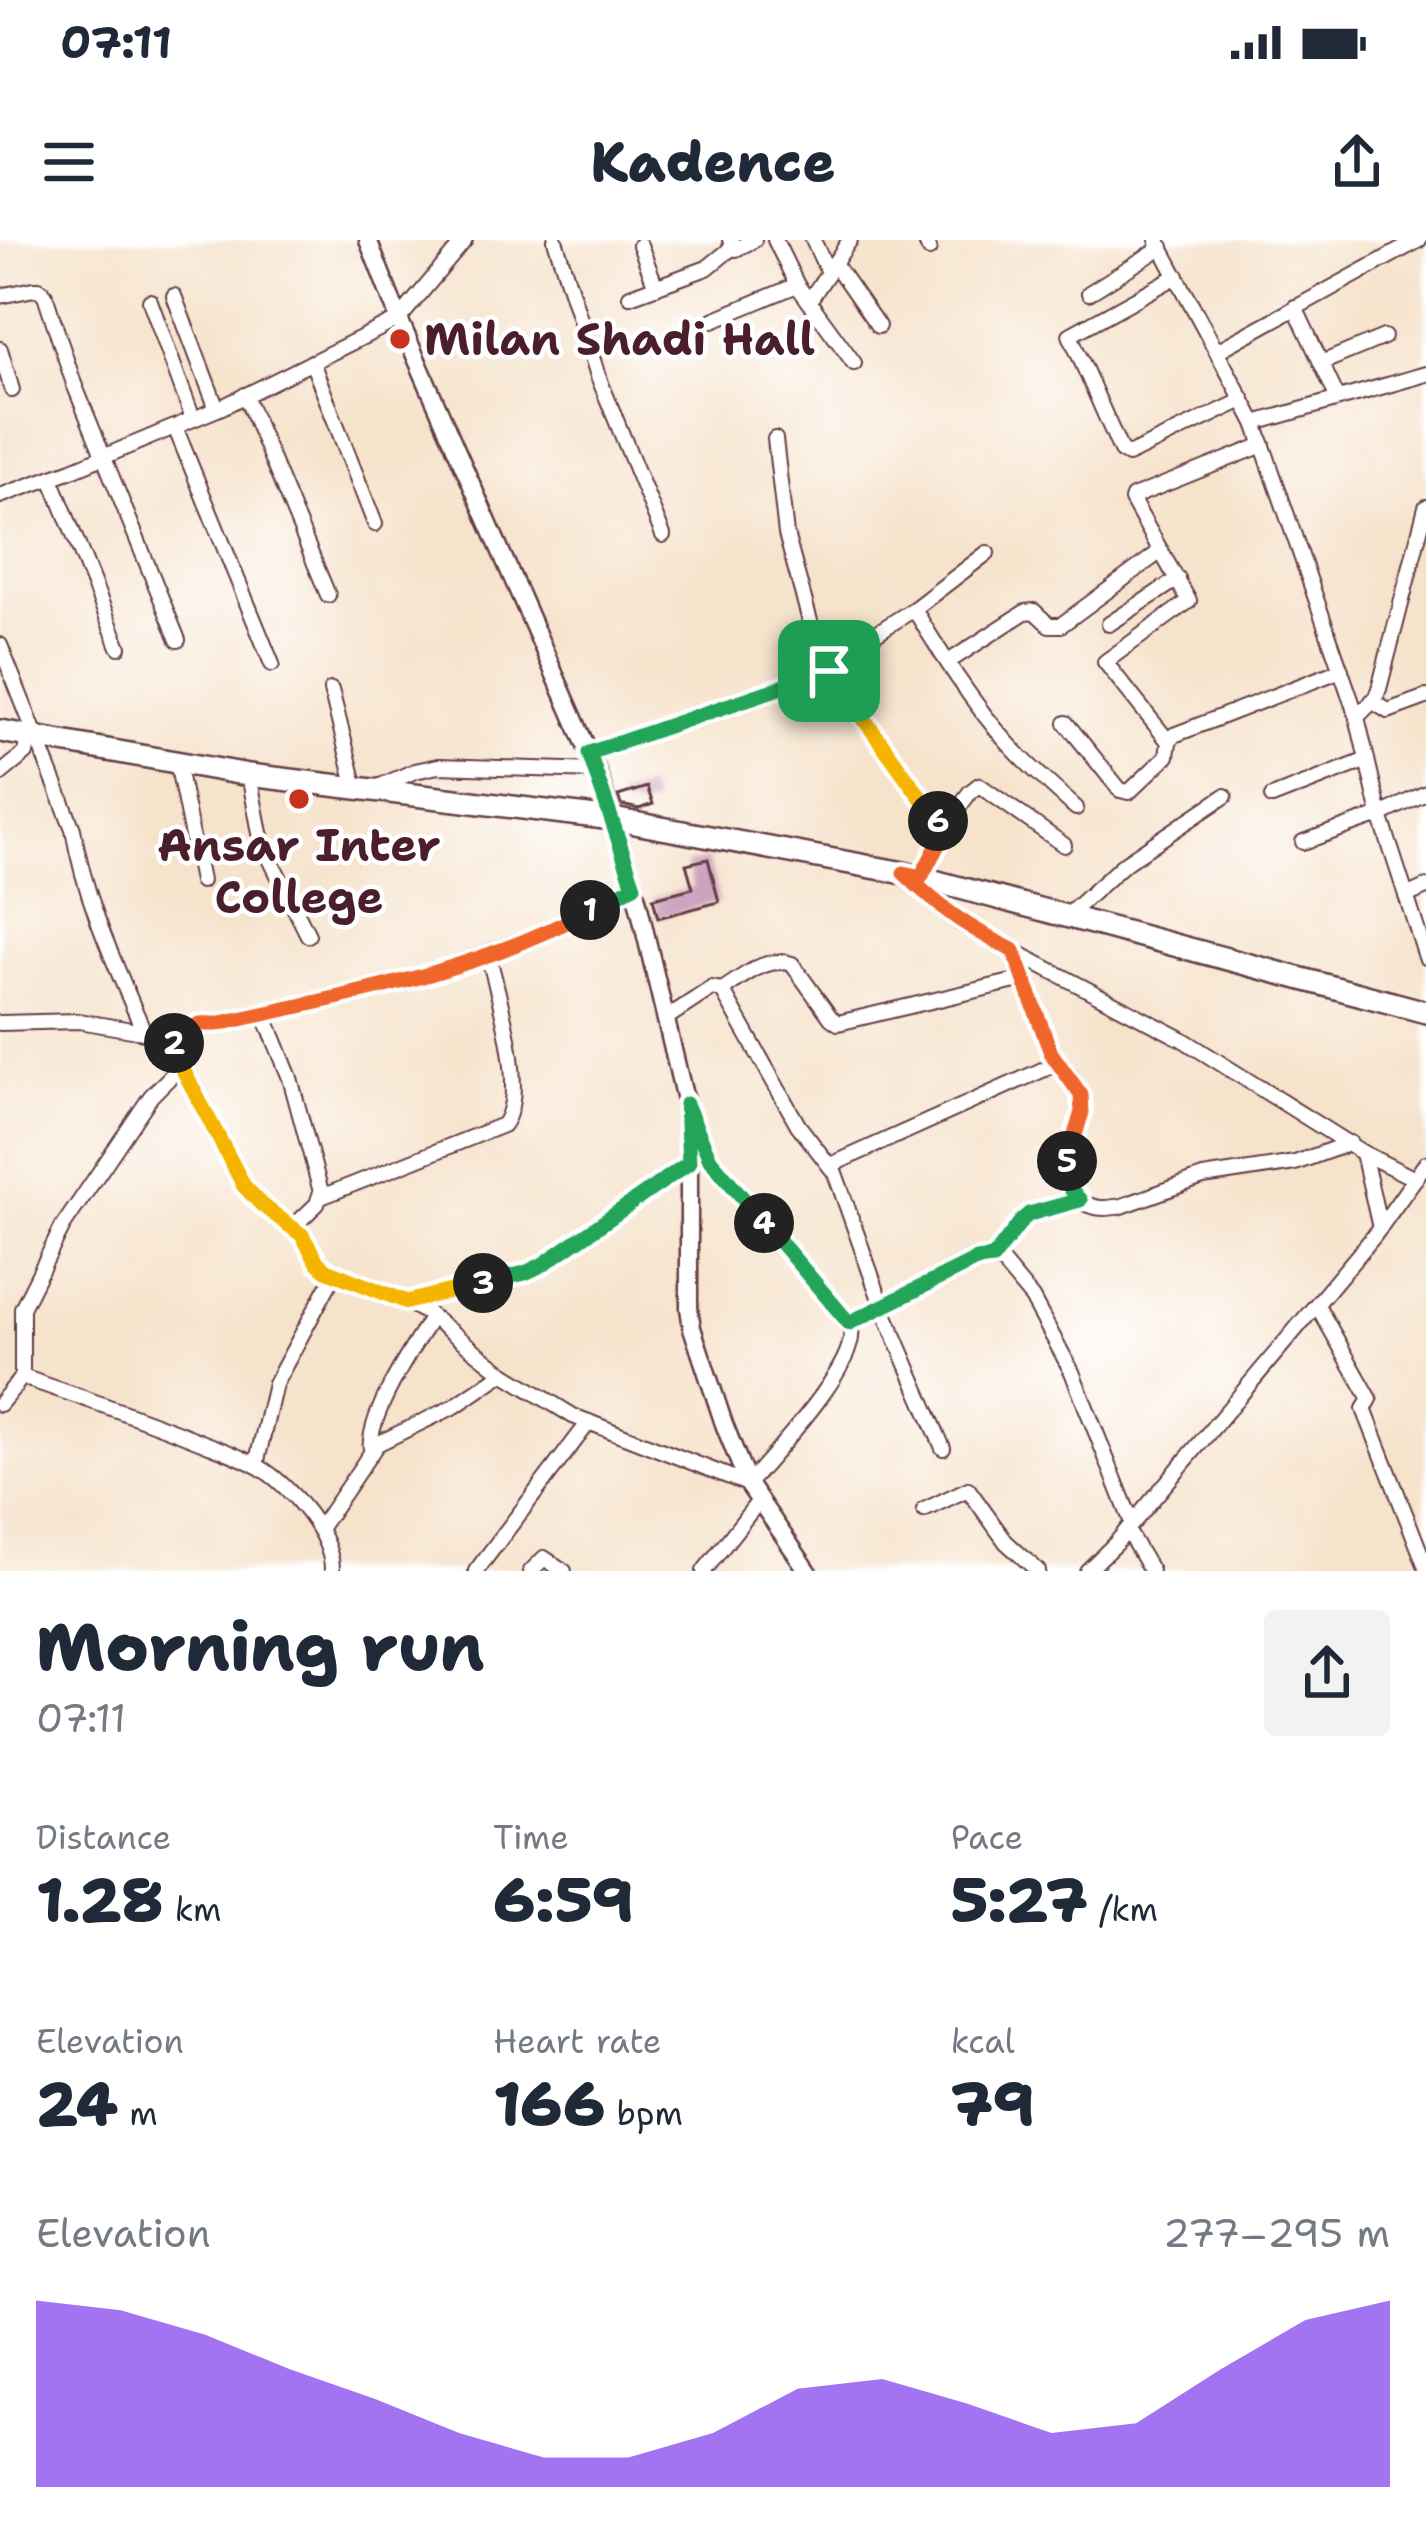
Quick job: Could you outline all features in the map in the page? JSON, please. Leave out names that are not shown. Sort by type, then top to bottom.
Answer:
[{"type":"main road","points":[[0,731],[249,775],[614,819],[913,875],[1426,1012]]},
{"type":"street","points":[[368,240],[597,771],[634,886],[686,1104],[710,1159],[849,1323],[850,1345],[842,1365],[748,1484]]},
{"type":"street","points":[[0,496],[217,409],[399,319],[465,240]]},
{"type":"street","points":[[555,240],[598,376],[663,535]]},
{"type":"street","points":[[630,296],[707,268],[732,243],[740,248],[754,240]]},
{"type":"street","points":[[775,240],[797,285],[854,363]]},
{"type":"street","points":[[813,240],[878,326]]},
{"type":"street","points":[[809,301],[850,240]]},
{"type":"street","points":[[1217,351],[1415,241]]},
{"type":"street","points":[[1089,293],[1159,243],[1255,423],[1358,717],[1380,815],[1426,957]]},
{"type":"street","points":[[640,244],[656,287]]},
{"type":"street","points":[[1177,276],[1070,335],[1121,451],[1128,455],[1243,400]]},
{"type":"street","points":[[713,320],[797,285]]},
{"type":"street","points":[[0,296],[34,289],[45,295],[69,372],[178,640]]},
{"type":"street","points":[[174,296],[217,409]]},
{"type":"street","points":[[150,301],[193,419]]},
{"type":"street","points":[[1295,307],[1338,399]]},
{"type":"street","points":[[1321,363],[1384,337]]},
{"type":"street","points":[[0,349],[12,390]]},
{"type":"street","points":[[312,362],[375,524]]},
{"type":"street","points":[[1255,423],[1426,374]]},
{"type":"street","points":[[245,395],[328,595]]},
{"type":"street","points":[[175,427],[272,664]]},
{"type":"street","points":[[775,439],[786,534],[816,643],[829,671],[943,829]]},
{"type":"street","points":[[1169,742],[1106,662],[1189,598],[1132,497],[1263,446]]},
{"type":"street","points":[[51,478],[119,647]]},
{"type":"street","points":[[1358,717],[1379,689],[1426,507]]},
{"type":"street","points":[[948,662],[1024,612],[1034,611],[1049,625],[1060,625],[1162,551]]},
{"type":"street","points":[[589,753],[829,671],[850,650],[987,553]]},
{"type":"street","points":[[1109,624],[1178,579]]},
{"type":"street","points":[[914,608],[1017,754],[1076,808]]},
{"type":"street","points":[[0,645],[73,829],[93,909],[144,1032]]},
{"type":"street","points":[[1066,723],[1126,793],[1167,756],[1174,735],[1341,670]]},
{"type":"street","points":[[331,690],[364,789],[438,766],[597,771]]},
{"type":"street","points":[[1372,701],[1388,711],[1426,697]]},
{"type":"street","points":[[0,774],[26,753],[34,737]]},
{"type":"street","points":[[1271,797],[1367,760]]},
{"type":"street","points":[[176,762],[201,881]]},
{"type":"street","points":[[249,775],[260,832],[308,935]]},
{"type":"street","points":[[1064,845],[979,785],[913,875],[936,904],[960,923],[1182,1039],[1414,1179]]},
{"type":"street","points":[[1303,842],[1426,793]]},
{"type":"street","points":[[1068,916],[1125,862],[1225,796]]},
{"type":"street","points":[[0,1023],[79,1021],[172,1037],[200,1024],[404,983],[556,928],[634,886]]},
{"type":"street","points":[[1406,896],[1426,887]]},
{"type":"street","points":[[831,1166],[1046,1070],[1053,1058],[1014,951]]},
{"type":"street","points":[[293,1227],[321,1197],[508,1120],[513,1105],[512,1063],[488,953]]},
{"type":"street","points":[[665,1019],[712,988],[722,990],[773,961],[792,964],[838,1023],[1024,979]]},
{"type":"street","points":[[722,990],[798,1125],[831,1166],[883,1307],[943,1448]]},
{"type":"street","points":[[264,1014],[290,1078],[321,1197]]},
{"type":"street","points":[[172,1037],[181,1066],[244,1186],[302,1235],[318,1263],[334,1275],[407,1302],[502,1373],[573,1416],[748,1484]]},
{"type":"street","points":[[1051,1053],[1081,1095],[1082,1112],[1066,1180],[1080,1200],[1106,1209],[1203,1177],[1357,1148]]},
{"type":"street","points":[[0,1404],[22,1377],[22,1308],[64,1226],[151,1096],[181,1066]]},
{"type":"street","points":[[686,1104],[692,1328],[748,1484],[808,1571]]},
{"type":"street","points":[[1357,1148],[1380,1228]]},
{"type":"street","points":[[407,1302],[542,1265],[689,1163]]},
{"type":"street","points":[[1087,1571],[1317,1305],[1426,1163]]},
{"type":"street","points":[[993,1258],[1029,1214],[1080,1200]]},
{"type":"street","points":[[849,1323],[976,1260],[1002,1262],[1033,1298],[1072,1372],[1129,1526],[1151,1571]]},
{"type":"street","points":[[256,1465],[275,1384],[334,1275]]},
{"type":"street","points":[[1317,1305],[1370,1400],[1364,1408],[1426,1567]]},
{"type":"street","points":[[371,1450],[377,1415],[431,1317]]},
{"type":"street","points":[[319,1528],[371,1450],[455,1406],[502,1373]]},
{"type":"street","points":[[22,1377],[136,1415],[256,1465],[276,1479],[319,1528],[332,1571]]},
{"type":"street","points":[[476,1571],[590,1422]]},
{"type":"street","points":[[924,1510],[968,1489],[1006,1542],[1038,1571]]},
{"type":"street","points":[[704,1571],[758,1502]]},
{"type":"street","points":[[531,1571],[544,1558],[564,1571]]},
{"type":"building","points":[[647,787],[653,804],[639,809],[621,805],[618,796]]},
{"type":"building","points":[[708,859],[719,902],[658,918],[653,898],[693,888],[686,864]]},
{"type":"place","name":"Milan Shadi Hall","points":[[400,339]]},
{"type":"place","name":"Ansar Inter College","points":[[299,799]]},
{"type":"route","points":[[829,671],[943,829],[921,877],[904,873],[960,923],[1014,951],[1051,1053],[1081,1095],[1082,1112],[1066,1180],[1080,1200],[1029,1214],[993,1258],[976,1260],[849,1323],[710,1159],[686,1104],[689,1163],[556,1257],[525,1273],[407,1302],[334,1275],[318,1263],[302,1235],[244,1186],[181,1066],[172,1037],[200,1024],[404,983],[556,928],[634,886],[589,753],[829,671]]}]
